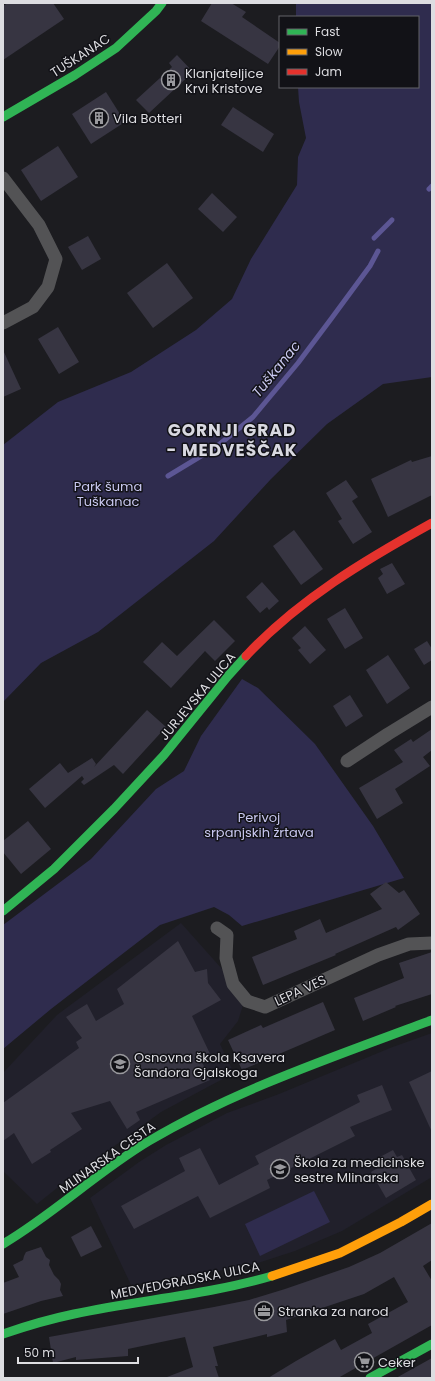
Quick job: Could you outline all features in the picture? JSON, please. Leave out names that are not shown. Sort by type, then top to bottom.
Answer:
[{"type":"street","name":"TUŠKANAC","points":[[3,117],[75,75],[116,48],[156,11],[162,3]]},
{"type":"street","points":[[3,178],[39,225],[56,259],[48,287],[33,307],[3,323]]},
{"type":"street","name":"JURJEVSKA ULICA","points":[[3,911],[46,876],[79,845],[162,759],[241,662],[265,637],[331,584],[398,542],[432,523]]},
{"type":"street","points":[[347,761],[432,707]]},
{"type":"street","name":"LEPA VES","points":[[217,928],[227,935],[226,958],[233,984],[247,1001],[264,1007],[378,955],[409,944],[432,943]]},
{"type":"street","name":"MLINARSKA CESTA","points":[[3,1244],[35,1224],[141,1146],[194,1117],[235,1097],[432,1020]]},
{"type":"street","name":"MEDVEDGRADSKA ULICA","points":[[3,1334],[33,1324],[74,1314],[244,1284],[289,1271],[340,1253],[401,1222],[432,1204]]},
{"type":"street","points":[[370,1378],[432,1344]]},
{"type":"shaded area","name":"Osnovna škola Ksavera Šandora Gjalskoga","points":[[181,923],[246,996],[238,1021],[220,1044],[234,1073],[161,1112],[37,1204],[3,1171],[3,1073],[57,1015]]},
{"type":"shaded area","name":"Škola za medicinske sestre Mlinarska","points":[[432,1033],[432,1177],[342,1231],[295,1251],[249,1266],[131,1285],[90,1198],[139,1162],[166,1145],[227,1113],[279,1094],[390,1048]]},
{"type":"green space","name":"Park šuma Tuškanac","points":[[296,3],[432,3],[432,377],[383,384],[327,424],[271,479],[214,541],[98,632],[41,663],[3,702],[3,445],[58,402],[131,372],[196,330],[232,299],[251,259],[297,185],[298,157],[306,138],[299,102],[298,88],[419,88],[419,16],[296,16]]},
{"type":"green space","name":"Perivoj srpanjskih žrtava","points":[[242,679],[258,688],[315,744],[373,826],[404,878],[242,926],[229,915],[214,907],[160,925],[51,1009],[3,1049],[3,925],[91,859],[156,789],[184,771],[201,736]]},
{"type":"green space","points":[[314,1191],[330,1222],[260,1256],[245,1224]]},
{"type":"building","points":[[8,3],[53,3],[64,19],[3,60],[3,6]]},
{"type":"building","points":[[212,3],[231,3],[246,12],[242,17],[279,42],[279,48],[268,64],[201,21]]},
{"type":"building","name":"Klanjateljice Krvi Kristove","points":[[177,55],[193,72],[149,113],[136,100],[172,67],[169,63]]},
{"type":"building","name":"Vila Botteri","points":[[106,92],[125,122],[91,144],[72,114]]},
{"type":"building","points":[[233,107],[274,134],[263,152],[221,125]]},
{"type":"building","points":[[58,146],[78,177],[41,201],[21,170]]},
{"type":"building","points":[[212,193],[237,217],[223,232],[198,209]]},
{"type":"building","points":[[88,236],[101,259],[82,270],[68,247]]},
{"type":"building","points":[[167,263],[193,298],[153,328],[127,293]]},
{"type":"building","points":[[58,327],[79,362],[59,374],[38,339]]},
{"type":"building","points":[[3,350],[21,389],[3,397]]},
{"type":"building","points":[[432,456],[432,495],[388,517],[371,479],[411,460],[412,462]]},
{"type":"building","points":[[346,480],[358,497],[352,501],[372,532],[353,544],[338,521],[342,519],[326,493]]},
{"type":"building","points":[[294,530],[323,569],[301,585],[273,546]]},
{"type":"building","points":[[392,563],[405,584],[387,594],[378,578],[383,574],[380,569]]},
{"type":"building","points":[[262,582],[279,601],[269,610],[267,607],[260,613],[246,597]]},
{"type":"building","points":[[345,608],[363,638],[345,649],[327,619]]},
{"type":"building","points":[[214,620],[235,641],[215,661],[205,651],[171,688],[143,662],[162,642],[177,656]]},
{"type":"building","points":[[305,626],[326,650],[310,664],[298,650],[301,648],[292,638]]},
{"type":"building","points":[[427,641],[432,649],[432,660],[424,665],[414,649]]},
{"type":"building","points":[[388,655],[410,688],[387,704],[366,670]]},
{"type":"building","points":[[350,695],[363,716],[346,727],[333,706]]},
{"type":"building","points":[[147,710],[166,727],[123,774],[114,765],[84,785],[81,782],[84,779],[82,776],[45,808],[29,789],[60,763],[68,773],[92,758],[96,764],[94,767]]},
{"type":"building","points":[[432,729],[432,750],[423,757],[430,766],[395,789],[403,803],[377,819],[359,788],[403,762],[394,750],[411,739],[413,742]]},
{"type":"building","points":[[28,821],[51,849],[21,874],[3,852],[3,841]]},
{"type":"building","points":[[386,882],[399,893],[404,890],[420,914],[398,930],[396,927],[335,954],[336,955],[263,985],[252,957],[297,939],[294,931],[320,919],[326,933],[382,909],[370,894]]},
{"type":"building","name":"Osnovna škola Ksavera Šandora Gjalskoga","points":[[178,941],[195,972],[207,969],[208,983],[221,1000],[192,1016],[212,1058],[202,1062],[210,1080],[136,1112],[140,1120],[127,1129],[110,1101],[71,1113],[82,1129],[32,1164],[14,1133],[3,1141],[3,1103],[79,1048],[76,1042],[82,1038],[66,1017],[87,1004],[96,1021],[124,1004],[117,989]]},
{"type":"building","points":[[432,952],[432,994],[395,1006],[396,1007],[363,1021],[354,998],[404,978],[399,963]]},
{"type":"building","points":[[323,1002],[335,1030],[242,1070],[228,1040],[261,1025],[263,1028]]},
{"type":"building","points":[[432,1071],[432,1132],[409,1082]]},
{"type":"building","points":[[382,1085],[392,1110],[350,1127],[355,1136],[267,1180],[270,1188],[210,1218],[198,1196],[134,1229],[121,1206],[185,1171],[179,1158],[200,1148],[219,1185],[259,1164],[255,1156],[360,1102],[357,1095]]},
{"type":"building","points":[[393,1150],[397,1157],[402,1155],[416,1180],[386,1198],[371,1172],[383,1165],[378,1158]]},
{"type":"building","points":[[432,1223],[432,1260],[423,1266],[432,1281],[432,1325],[338,1378],[268,1378],[335,1339],[341,1350],[372,1333],[368,1324],[408,1302],[394,1277],[364,1294],[286,1320],[287,1332],[267,1337],[267,1334],[213,1347],[218,1366],[215,1366],[219,1378],[167,1378],[193,1367],[185,1337],[128,1349],[128,1356],[76,1360],[76,1357],[53,1363],[49,1337],[249,1300],[349,1267],[380,1253]]},
{"type":"building","points":[[91,1226],[102,1247],[81,1257],[71,1237]]},
{"type":"building","points":[[41,1247],[46,1257],[50,1260],[49,1265],[54,1275],[61,1284],[60,1290],[63,1296],[41,1301],[3,1314],[3,1283],[19,1277],[13,1265],[23,1260],[26,1252]]},
{"type":"building","points":[[432,1358],[432,1378],[396,1378]]},
{"type":"waterway","name":"Tuškanac","points":[[429,189],[432,186]]},
{"type":"waterway","name":"Tuškanac","points":[[374,238],[392,220]]},
{"type":"waterway","name":"Tuškanac","points":[[168,476],[216,447],[253,417],[298,363],[370,266],[378,251]]},
{"type":"traffic: fast","points":[[3,117],[75,75],[116,48],[156,11],[162,3]]},
{"type":"traffic: fast","points":[[3,911],[54,869],[114,809],[164,755],[246,656]]},
{"type":"traffic: fast","points":[[3,1244],[40,1220],[130,1153],[182,1122],[288,1074],[432,1020]]},
{"type":"traffic: fast","points":[[3,1334],[74,1314],[198,1293],[247,1283],[272,1276]]},
{"type":"traffic: fast","points":[[370,1378],[432,1344]]},
{"type":"traffic: slow","points":[[272,1276],[340,1253],[401,1222],[432,1204]]},
{"type":"traffic: jam","points":[[246,656],[288,617],[333,582],[432,523]]},
{"type":"place","name":"Klanjateljice Krvi Kristove","points":[[171,80]]},
{"type":"place","name":"Vila Botteri","points":[[99,118]]},
{"type":"place","name":"Osnovna škola Ksavera Šandora Gjalskoga","points":[[120,1064]]},
{"type":"place","name":"Škola za medicinske sestre Mlinarska","points":[[280,1169]]},
{"type":"place","name":"Stranka za narod","points":[[264,1311]]},
{"type":"place","name":"Ceker","points":[[364,1362]]},
{"type":"district","name":"GORNJI GRAD - MEDVEŠČAK","points":[[232,440]]}]
